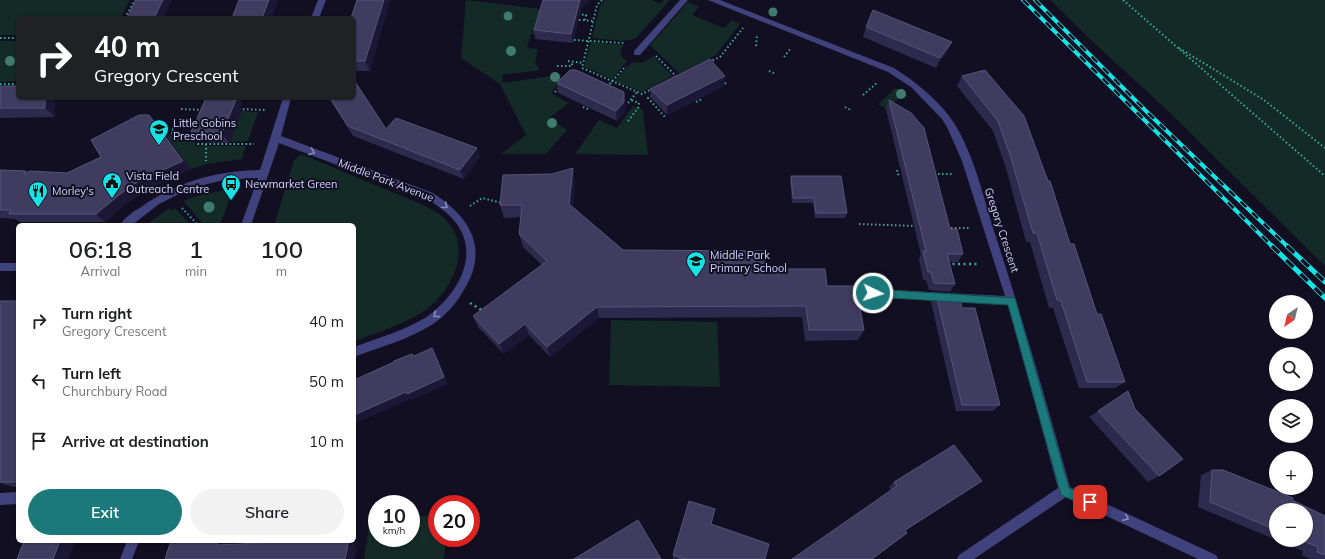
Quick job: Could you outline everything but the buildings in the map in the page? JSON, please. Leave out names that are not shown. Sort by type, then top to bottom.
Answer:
[{"type":"street","points":[[316,16],[322,0]]},
{"type":"street","points":[[637,53],[684,0]]},
{"type":"street","name":"Gregory Crescent","points":[[712,0],[881,65],[901,76],[927,97],[951,126],[967,161],[1012,301],[1065,492]]},
{"type":"street","points":[[247,223],[276,138],[286,100]]},
{"type":"street","name":"Middle Park Avenue","points":[[276,138],[430,196],[450,209],[463,224],[472,247],[468,274],[456,294],[438,314],[424,323],[356,351]]},
{"type":"street","points":[[127,223],[150,204],[189,184],[230,175],[263,174]]},
{"type":"street","points":[[0,267],[16,267]]},
{"type":"street","points":[[873,293],[1012,301]]},
{"type":"street","points":[[963,559],[1065,492],[1104,508],[1212,559]]},
{"type":"street","points":[[0,499],[16,498]]},
{"type":"street","points":[[126,559],[131,543]]},
{"type":"path","points":[[126,16],[135,0]]},
{"type":"path","points":[[1123,0],[1325,176]]},
{"type":"path","points":[[573,14],[586,15],[585,20]]},
{"type":"path","points":[[579,20],[594,20]]},
{"type":"path","points":[[756,46],[757,30]]},
{"type":"path","points":[[0,38],[16,38]]},
{"type":"path","points":[[574,40],[588,40]]},
{"type":"path","points":[[1173,44],[1264,100],[1325,148]]},
{"type":"path","points":[[602,91],[637,53]]},
{"type":"path","points":[[568,61],[583,63]]},
{"type":"path","points":[[557,66],[572,66],[572,62]]},
{"type":"path","points":[[769,71],[774,73]]},
{"type":"path","points":[[717,75],[728,85]]},
{"type":"path","points":[[555,92],[564,83]]},
{"type":"path","points":[[0,84],[16,84]]},
{"type":"path","points":[[628,103],[637,92]]},
{"type":"path","points":[[648,92],[653,96],[648,98],[665,117]]},
{"type":"path","points":[[628,121],[638,108],[639,103],[631,100]]},
{"type":"path","points":[[583,107],[590,110]]},
{"type":"path","points":[[847,108],[852,111]]},
{"type":"path","points":[[233,109],[266,110]]},
{"type":"path","points":[[181,110],[209,110]]},
{"type":"path","points":[[172,128],[174,128],[171,133],[198,139]]},
{"type":"path","points":[[200,134],[198,144],[255,144]]},
{"type":"path","points":[[206,144],[206,160]]},
{"type":"path","points":[[897,170],[899,176]]},
{"type":"path","points":[[482,198],[505,203]]},
{"type":"path","points":[[182,208],[196,223]]},
{"type":"path","points":[[859,224],[924,227]]},
{"type":"path","points":[[946,228],[973,228]]},
{"type":"path","points":[[943,264],[983,264]]},
{"type":"path","points":[[456,294],[486,314]]},
{"type":"green space","points":[[0,0],[130,0],[121,16],[16,16],[16,35],[0,35]]},
{"type":"green space","points":[[466,0],[541,9],[535,34],[531,34],[527,48],[538,49],[535,63],[540,70],[502,75],[503,83],[558,75],[564,78],[551,93],[569,103],[549,118],[567,130],[546,154],[501,154],[526,135],[500,84],[461,58]]},
{"type":"green space","points":[[605,0],[652,0],[660,4],[664,0],[670,0],[635,39],[623,41],[592,38],[600,6]]},
{"type":"green space","points":[[1050,0],[1325,0],[1325,266],[1166,109],[1094,43]]},
{"type":"green space","points":[[688,2],[699,6],[692,15],[724,28],[732,20],[740,24],[716,55],[679,73],[650,45]]},
{"type":"green space","points":[[0,41],[16,41],[16,81],[0,82]]},
{"type":"green space","points":[[591,42],[624,45],[620,52],[627,61],[612,79],[584,67]]},
{"type":"green space","points":[[653,56],[672,76],[642,92],[615,81],[631,63],[644,62]]},
{"type":"green space","points":[[896,88],[909,97],[903,96],[886,109],[878,104]]},
{"type":"green space","points":[[633,106],[643,110],[648,155],[575,154],[599,120],[617,128]]},
{"type":"green space","points":[[242,111],[258,112],[248,141],[230,142]]},
{"type":"green space","points":[[157,122],[164,123],[163,130],[168,131],[167,134],[195,141],[196,146],[246,146],[242,159],[207,164],[191,169],[155,124]]},
{"type":"green space","name":"Newmarket Green","points":[[301,154],[423,205],[438,213],[447,221],[456,236],[459,248],[458,260],[455,272],[449,284],[433,304],[408,320],[356,340],[356,223],[275,223],[294,160]]},
{"type":"green space","points":[[233,189],[221,223],[202,223],[183,201],[202,194]]},
{"type":"green space","points":[[169,208],[172,210],[175,208],[189,223],[149,223]]},
{"type":"green space","points":[[611,320],[717,322],[720,387],[609,385]]},
{"type":"green space","points":[[420,516],[428,516],[428,547],[445,547],[444,559],[364,559],[368,532],[368,547],[420,547]]},
{"type":"railway","points":[[1023,0],[1273,247]]},
{"type":"railway","points":[[1035,0],[1148,113],[1288,247]]},
{"type":"railway","points":[[1272,246],[1325,298]]},
{"type":"railway","points":[[1287,246],[1325,282]]},
{"type":"place","name":"Little Gobins Preschool","points":[[159,146]]},
{"type":"place","name":"Vista Field Outreach Centre","points":[[112,199]]},
{"type":"place","name":"Newmarket Green","points":[[231,201]]},
{"type":"place","name":"Morley's","points":[[38,208]]},
{"type":"place","name":"Middle Park Primary School","points":[[696,278]]},
{"type":"route","points":[[873,293],[967,300],[1012,301],[1065,492],[1090,502]]}]
